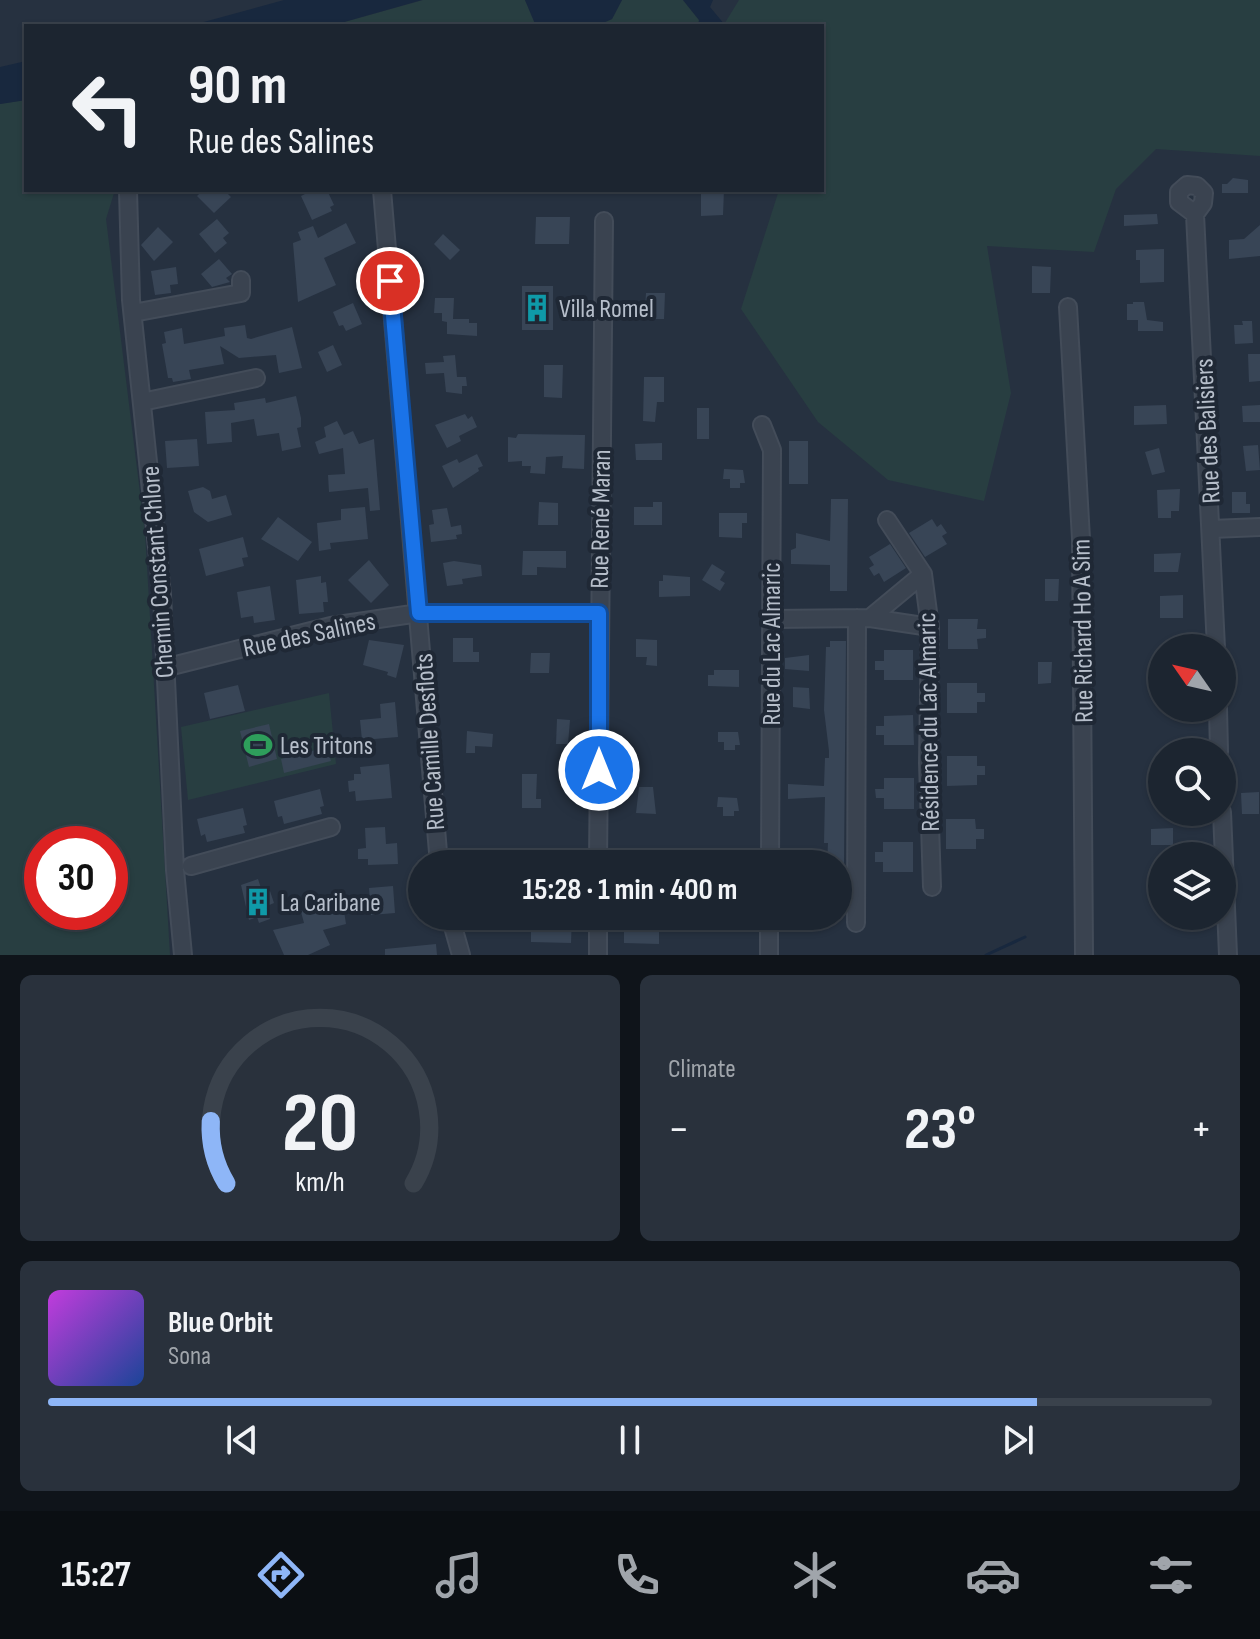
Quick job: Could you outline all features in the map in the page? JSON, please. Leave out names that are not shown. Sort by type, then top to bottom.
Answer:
[{"type":"street","name":"Chemin Constant Chlore","points":[[128,192],[133,313],[162,595],[175,870],[183,955]]},
{"type":"street","name":"Rue Camille Desflots","points":[[382,192],[438,850]]},
{"type":"street","name":"Rue des Balisiers","points":[[1195,214],[1216,634]]},
{"type":"street","name":"Rue René Maran","points":[[598,850],[604,221]]},
{"type":"street","points":[[133,313],[241,293],[241,280]]},
{"type":"street","name":"Rue Richard Ho A Sim","points":[[1068,307],[1081,539],[1084,955]]},
{"type":"street","points":[[142,402],[256,378]]},
{"type":"street","name":"Rue du Lac Almaric","points":[[762,425],[772,450],[770,850]]},
{"type":"street","name":"Résidence du Lac Almaric","points":[[887,520],[923,574],[930,627],[928,763],[932,887]]},
{"type":"street","points":[[1212,529],[1260,527]]},
{"type":"street","points":[[863,618],[923,574]]},
{"type":"street","name":"Rue des Salines","points":[[164,668],[331,626],[419,613],[599,613]]},
{"type":"street","points":[[856,923],[863,618]]},
{"type":"street","points":[[771,619],[863,618],[930,627]]},
{"type":"street","points":[[1223,826],[1228,955]]},
{"type":"street","points":[[191,866],[331,827]]},
{"type":"street","points":[[454,930],[461,955]]},
{"type":"street","points":[[598,930],[598,955]]},
{"type":"street","points":[[769,930],[769,955]]},
{"type":"green space","points":[[423,0],[525,0],[535,24],[337,24]]},
{"type":"green space","points":[[622,0],[683,0],[699,20],[698,24],[601,24],[612,19]]},
{"type":"green space","points":[[739,0],[1260,0],[1260,156],[1156,149],[1116,189],[1094,252],[987,246],[1011,393],[984,501],[888,480],[818,422],[741,309],[778,192],[824,192],[824,24],[724,24]]},
{"type":"green space","points":[[24,100],[24,192],[114,192],[106,219],[145,533],[170,955],[0,955],[0,104]]},
{"type":"green space","name":"Les Tritons","points":[[329,693],[336,764],[188,800],[181,727]]},
{"type":"water","points":[[284,0],[422,0],[337,24],[196,24]]},
{"type":"water","points":[[525,0],[622,0],[612,19],[601,24],[535,24]]},
{"type":"water","points":[[683,0],[713,0],[710,7],[724,24],[698,24],[699,20]]},
{"type":"water","points":[[24,61],[24,100],[0,104],[0,67]]},
{"type":"building","points":[[1233,178],[1248,180],[1248,193],[1222,193],[1222,184]]},
{"type":"building","points":[[201,192],[226,192],[231,197],[214,213],[197,196]]},
{"type":"building","points":[[309,192],[328,192],[334,205],[330,207],[332,211],[312,220],[301,196]]},
{"type":"building","points":[[701,192],[724,192],[723,215],[701,216]]},
{"type":"building","points":[[1157,214],[1158,224],[1124,226],[1124,215]]},
{"type":"building","points":[[536,217],[570,217],[569,244],[535,244]]},
{"type":"building","points":[[217,219],[229,233],[223,238],[227,243],[215,253],[199,234]]},
{"type":"building","points":[[346,223],[356,243],[324,258],[336,285],[298,302],[293,243],[301,240],[298,232],[313,226],[318,238]]},
{"type":"building","points":[[1260,225],[1260,256],[1229,259],[1229,240],[1244,239]]},
{"type":"building","points":[[158,227],[173,242],[154,261],[141,245]]},
{"type":"building","points":[[443,234],[460,250],[450,260],[434,244]]},
{"type":"building","points":[[1164,249],[1164,282],[1140,283],[1140,260],[1136,260],[1136,250]]},
{"type":"building","points":[[219,259],[232,274],[226,278],[230,282],[212,287],[201,274]]},
{"type":"building","points":[[1032,266],[1051,267],[1050,293],[1032,293]]},
{"type":"building","points":[[176,267],[178,284],[170,285],[171,293],[155,295],[151,271]]},
{"type":"building","name":"Villa Romel","points":[[522,286],[553,286],[553,330],[522,330]]},
{"type":"building","points":[[646,293],[665,293],[664,319],[650,319],[650,310],[645,309]]},
{"type":"building","points":[[435,298],[454,298],[453,319],[469,319],[469,323],[477,323],[477,336],[447,334],[447,322],[442,321],[442,313],[434,313]]},
{"type":"building","points":[[1144,302],[1147,320],[1163,322],[1163,331],[1138,331],[1138,320],[1127,320],[1127,304]]},
{"type":"building","points":[[353,303],[362,324],[346,331],[343,325],[339,326],[333,312]]},
{"type":"building","points":[[1242,321],[1252,321],[1253,343],[1235,344],[1234,325],[1243,325]]},
{"type":"building","points":[[245,325],[247,338],[251,339],[292,327],[302,368],[279,373],[276,355],[239,358],[220,346],[224,364],[189,370],[191,379],[173,382],[172,378],[168,378],[162,344],[166,343],[164,332],[182,328],[184,344],[225,336],[224,328]]},
{"type":"building","points":[[333,345],[342,365],[327,372],[318,352]]},
{"type":"building","points":[[1248,354],[1260,354],[1260,381],[1249,382]]},
{"type":"building","points":[[455,355],[457,377],[466,377],[467,386],[462,386],[462,394],[446,392],[444,373],[426,374],[425,363],[444,362],[443,356]]},
{"type":"building","points":[[544,365],[563,365],[562,398],[544,397]]},
{"type":"building","points":[[644,377],[664,377],[664,402],[657,402],[655,422],[643,421]]},
{"type":"building","points":[[296,396],[301,418],[301,427],[297,428],[301,447],[282,451],[279,433],[257,436],[254,419],[231,423],[232,442],[207,444],[205,412],[235,410],[234,403],[265,398],[266,403]]},
{"type":"building","points":[[1166,405],[1167,424],[1134,425],[1134,406]]},
{"type":"building","points":[[1260,405],[1260,422],[1243,422],[1242,406]]},
{"type":"building","points":[[697,408],[709,408],[709,439],[697,439]]},
{"type":"building","points":[[465,414],[468,419],[472,416],[477,427],[459,436],[461,441],[447,448],[435,425]]},
{"type":"building","points":[[337,421],[344,435],[353,431],[359,444],[374,439],[380,510],[370,511],[368,488],[329,492],[328,475],[345,474],[343,448],[319,454],[315,442],[326,437],[324,427]]},
{"type":"building","points":[[518,434],[585,435],[584,469],[562,468],[563,456],[546,457],[545,474],[530,473],[531,466],[522,466],[522,461],[508,462],[508,437],[516,438]]},
{"type":"building","points":[[197,439],[199,466],[167,468],[165,441]]},
{"type":"building","points":[[789,441],[808,441],[808,484],[789,484]]},
{"type":"building","points":[[662,443],[662,460],[636,460],[635,444]]},
{"type":"building","points":[[1258,445],[1260,470],[1246,471],[1243,446]]},
{"type":"building","points":[[1159,448],[1165,472],[1152,475],[1145,452]]},
{"type":"building","points":[[477,454],[483,466],[453,488],[442,466],[457,459],[459,463]]},
{"type":"building","points":[[724,469],[743,470],[745,483],[740,483],[740,488],[730,488],[730,479],[723,479]]},
{"type":"building","points":[[203,487],[210,491],[212,499],[226,495],[232,515],[208,522],[194,512],[188,491]]},
{"type":"building","points":[[1180,489],[1179,511],[1171,511],[1171,518],[1158,518],[1157,490]]},
{"type":"building","points":[[1232,492],[1246,492],[1250,513],[1232,513]]},
{"type":"building","points":[[831,499],[848,499],[847,591],[830,591],[830,565],[791,564],[796,533],[830,541]]},
{"type":"building","points":[[539,502],[558,503],[558,525],[538,525]]},
{"type":"building","points":[[653,502],[662,502],[662,525],[634,525],[634,507],[653,507]]},
{"type":"building","points":[[365,507],[368,539],[330,543],[331,549],[319,551],[317,523],[341,520],[341,509]]},
{"type":"building","points":[[447,508],[451,527],[461,525],[462,534],[456,535],[457,539],[431,542],[429,525],[434,524],[432,510]]},
{"type":"building","points":[[719,513],[747,513],[747,523],[742,523],[742,538],[719,537]]},
{"type":"building","points":[[278,517],[312,542],[298,561],[261,539]]},
{"type":"building","points":[[932,519],[937,527],[941,524],[947,533],[942,536],[947,544],[925,557],[909,533]]},
{"type":"building","points":[[243,537],[248,557],[242,558],[244,566],[206,576],[199,549]]},
{"type":"building","points":[[890,544],[906,568],[884,582],[879,573],[874,576],[869,568],[874,565],[869,557]]},
{"type":"building","points":[[523,551],[566,551],[566,568],[537,567],[537,575],[522,575]]},
{"type":"building","points":[[1181,553],[1178,572],[1154,572],[1154,554]]},
{"type":"building","points":[[369,560],[389,585],[371,603],[348,580]]},
{"type":"building","points":[[454,561],[481,565],[482,576],[462,579],[463,584],[447,586],[443,563]]},
{"type":"building","points":[[712,564],[725,572],[720,580],[725,583],[720,591],[702,580]]},
{"type":"building","points":[[663,575],[690,577],[690,596],[659,597],[659,581],[663,581]]},
{"type":"building","points":[[321,576],[321,583],[326,582],[328,602],[323,602],[324,612],[299,614],[296,580]]},
{"type":"building","points":[[1045,579],[1059,579],[1058,601],[1045,601]]},
{"type":"building","points":[[270,586],[275,620],[254,623],[253,616],[241,618],[237,592]]},
{"type":"building","points":[[1183,595],[1183,618],[1160,618],[1160,596]]},
{"type":"building","points":[[948,619],[978,619],[977,629],[986,629],[986,638],[977,639],[978,649],[948,649]]},
{"type":"building","points":[[453,638],[473,638],[473,652],[479,652],[479,662],[453,662]]},
{"type":"building","points":[[636,639],[657,640],[657,666],[646,665],[647,657],[636,657]]},
{"type":"building","points":[[369,640],[404,645],[396,678],[387,675],[388,672],[363,665]]},
{"type":"building","points":[[830,641],[846,641],[844,850],[828,850],[828,843],[824,843],[825,797],[788,799],[788,784],[824,786],[825,758],[829,758],[824,710],[826,647],[830,647]]},
{"type":"building","points":[[884,650],[913,650],[913,680],[884,680],[884,670],[875,670],[875,661],[884,661]]},
{"type":"building","points":[[531,653],[550,653],[549,673],[530,673]]},
{"type":"building","points":[[809,655],[809,671],[785,669],[785,658]]},
{"type":"building","points":[[1038,662],[1052,662],[1051,683],[1038,684]]},
{"type":"building","points":[[714,670],[739,670],[739,687],[708,686],[708,675],[714,675]]},
{"type":"building","points":[[947,683],[977,683],[977,693],[985,693],[985,702],[977,702],[977,713],[947,713]]},
{"type":"building","points":[[238,685],[245,711],[210,719],[204,693]]},
{"type":"building","points":[[793,687],[809,688],[810,709],[793,707]]},
{"type":"building","points":[[395,702],[398,737],[362,740],[360,720],[381,718],[380,704]]},
{"type":"building","points":[[913,715],[914,745],[884,745],[884,735],[876,735],[876,726],[884,726],[884,716]]},
{"type":"building","points":[[557,719],[570,720],[568,744],[556,744]]},
{"type":"building","points":[[269,724],[277,759],[249,767],[240,731]]},
{"type":"building","points":[[467,731],[493,734],[492,747],[475,746],[475,753],[466,753]]},
{"type":"building","points":[[718,732],[738,732],[740,745],[735,745],[735,750],[724,750],[724,742],[718,742]]},
{"type":"building","points":[[327,747],[331,761],[284,773],[281,759]]},
{"type":"building","points":[[947,756],[977,756],[977,766],[985,766],[985,775],[977,775],[977,785],[947,786]]},
{"type":"building","points":[[389,764],[392,798],[356,801],[355,791],[349,792],[348,781],[354,780],[354,774],[361,774],[360,767]]},
{"type":"building","points":[[522,774],[537,774],[536,799],[541,799],[541,808],[522,808]]},
{"type":"building","points":[[884,778],[914,778],[914,809],[884,809],[884,798],[876,798],[875,789],[884,789]]},
{"type":"building","points":[[639,787],[653,787],[656,814],[636,813]]},
{"type":"building","points":[[320,789],[324,806],[320,807],[322,814],[284,824],[282,816],[278,817],[274,801]]},
{"type":"building","points":[[1259,792],[1259,814],[1242,814],[1241,793]]},
{"type":"building","points":[[718,797],[737,798],[739,811],[734,811],[734,816],[723,816],[723,807],[717,807]]},
{"type":"building","points":[[243,808],[247,825],[243,826],[245,833],[207,842],[205,834],[201,836],[197,819]]},
{"type":"building","points":[[946,819],[975,819],[976,829],[984,829],[984,839],[976,839],[976,849],[946,849]]},
{"type":"building","points":[[385,827],[386,844],[397,843],[398,864],[368,865],[368,859],[358,859],[358,849],[366,848],[365,828]]},
{"type":"building","points":[[1173,828],[1173,842],[1151,842],[1151,829]]},
{"type":"building","points":[[883,842],[913,842],[913,872],[883,872],[883,862],[875,862],[875,852],[883,852]]},
{"type":"building","name":"La Caribane","points":[[258,879],[263,894],[270,891],[274,903],[267,906],[270,919],[259,923],[257,917],[249,920],[241,885]]},
{"type":"building","points":[[393,886],[395,913],[371,915],[369,888]]},
{"type":"building","points":[[337,896],[337,899],[342,898],[346,924],[323,930],[330,945],[308,955],[284,955],[273,930],[304,923],[300,908]]},
{"type":"building","points":[[531,930],[571,930],[571,943],[531,942]]},
{"type":"building","points":[[624,930],[659,932],[659,944],[624,943]]},
{"type":"building","points":[[436,944],[437,955],[385,955],[385,949]]},
{"type":"waterway","points":[[986,955],[1025,937]]},
{"type":"place","name":"Villa Romel","points":[[537,308]]},
{"type":"place","name":"Les Tritons","points":[[258,745]]},
{"type":"place","name":"La Caribane","points":[[258,902]]},
{"type":"route","points":[[390,281],[419,613],[599,613],[599,770]]}]
